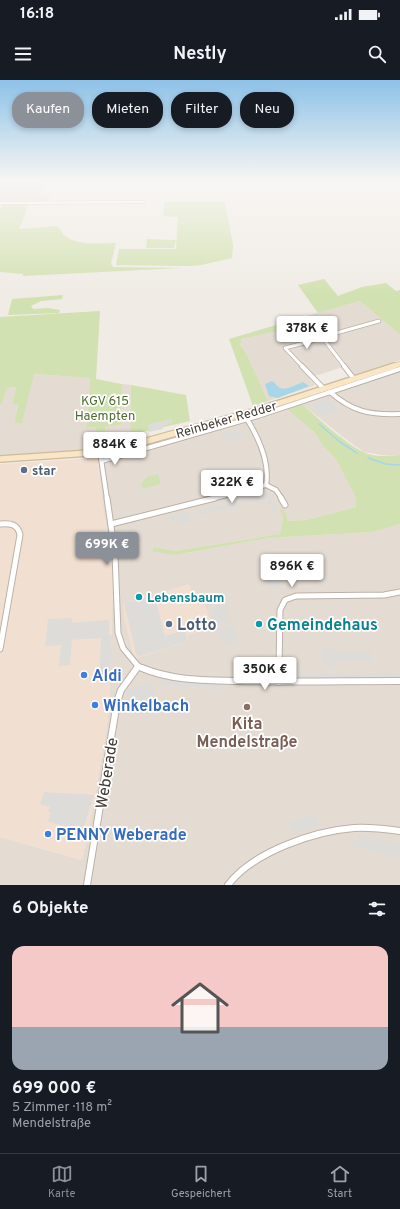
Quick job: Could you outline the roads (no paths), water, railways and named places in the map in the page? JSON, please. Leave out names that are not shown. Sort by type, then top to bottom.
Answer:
[{"type":"main road","name":"Reinbeker Redder","points":[[0,459],[100,452],[125,447],[255,411],[400,364]]},
{"type":"street","points":[[324,389],[285,348],[306,342],[313,342],[316,340],[315,339],[379,321]]},
{"type":"street","points":[[322,337],[354,379]]},
{"type":"street","name":"Reinbeker Redder","points":[[102,461],[247,419],[400,369]]},
{"type":"street","points":[[330,392],[343,403],[361,413],[372,415],[400,414]]},
{"type":"street","points":[[247,419],[256,434],[260,446],[268,479],[266,485]]},
{"type":"street","points":[[100,452],[115,554],[118,632],[123,648],[138,666],[146,671],[168,677],[279,682],[400,681]]},
{"type":"street","points":[[111,524],[140,518],[266,485],[278,492],[285,505]]},
{"type":"street","points":[[0,524],[12,524],[17,526],[20,531],[0,649]]},
{"type":"street","points":[[279,682],[279,617],[280,610],[285,600],[296,596],[384,595],[400,592]]},
{"type":"street","name":"Weberade","points":[[87,885],[117,702],[121,690],[138,666]]},
{"type":"street","points":[[228,885],[234,876],[243,869],[280,848],[324,833],[353,828],[400,831]]},
{"type":"water","points":[[272,381],[282,389],[292,387],[303,382],[309,386],[278,398],[269,396],[265,384]]},
{"type":"waterway","points":[[319,424],[340,442],[357,453]]},
{"type":"waterway","points":[[368,458],[386,464],[400,465]]},
{"type":"place","name":"star","points":[[24,470]]},
{"type":"place","name":"Lebensbaum","points":[[139,597]]},
{"type":"place","name":"Lotto","points":[[169,624]]},
{"type":"place","name":"Gemeindehaus","points":[[259,624]]},
{"type":"place","name":"Aldi","points":[[84,675]]},
{"type":"place","name":"Winkelbach","points":[[95,705]]},
{"type":"place","name":"Kita Mendelstraße","points":[[247,707]]},
{"type":"place","name":"PENNY Weberade","points":[[48,834]]},
{"type":"park label","name":"KGV 615 Haempten","points":[[105,408]]}]
